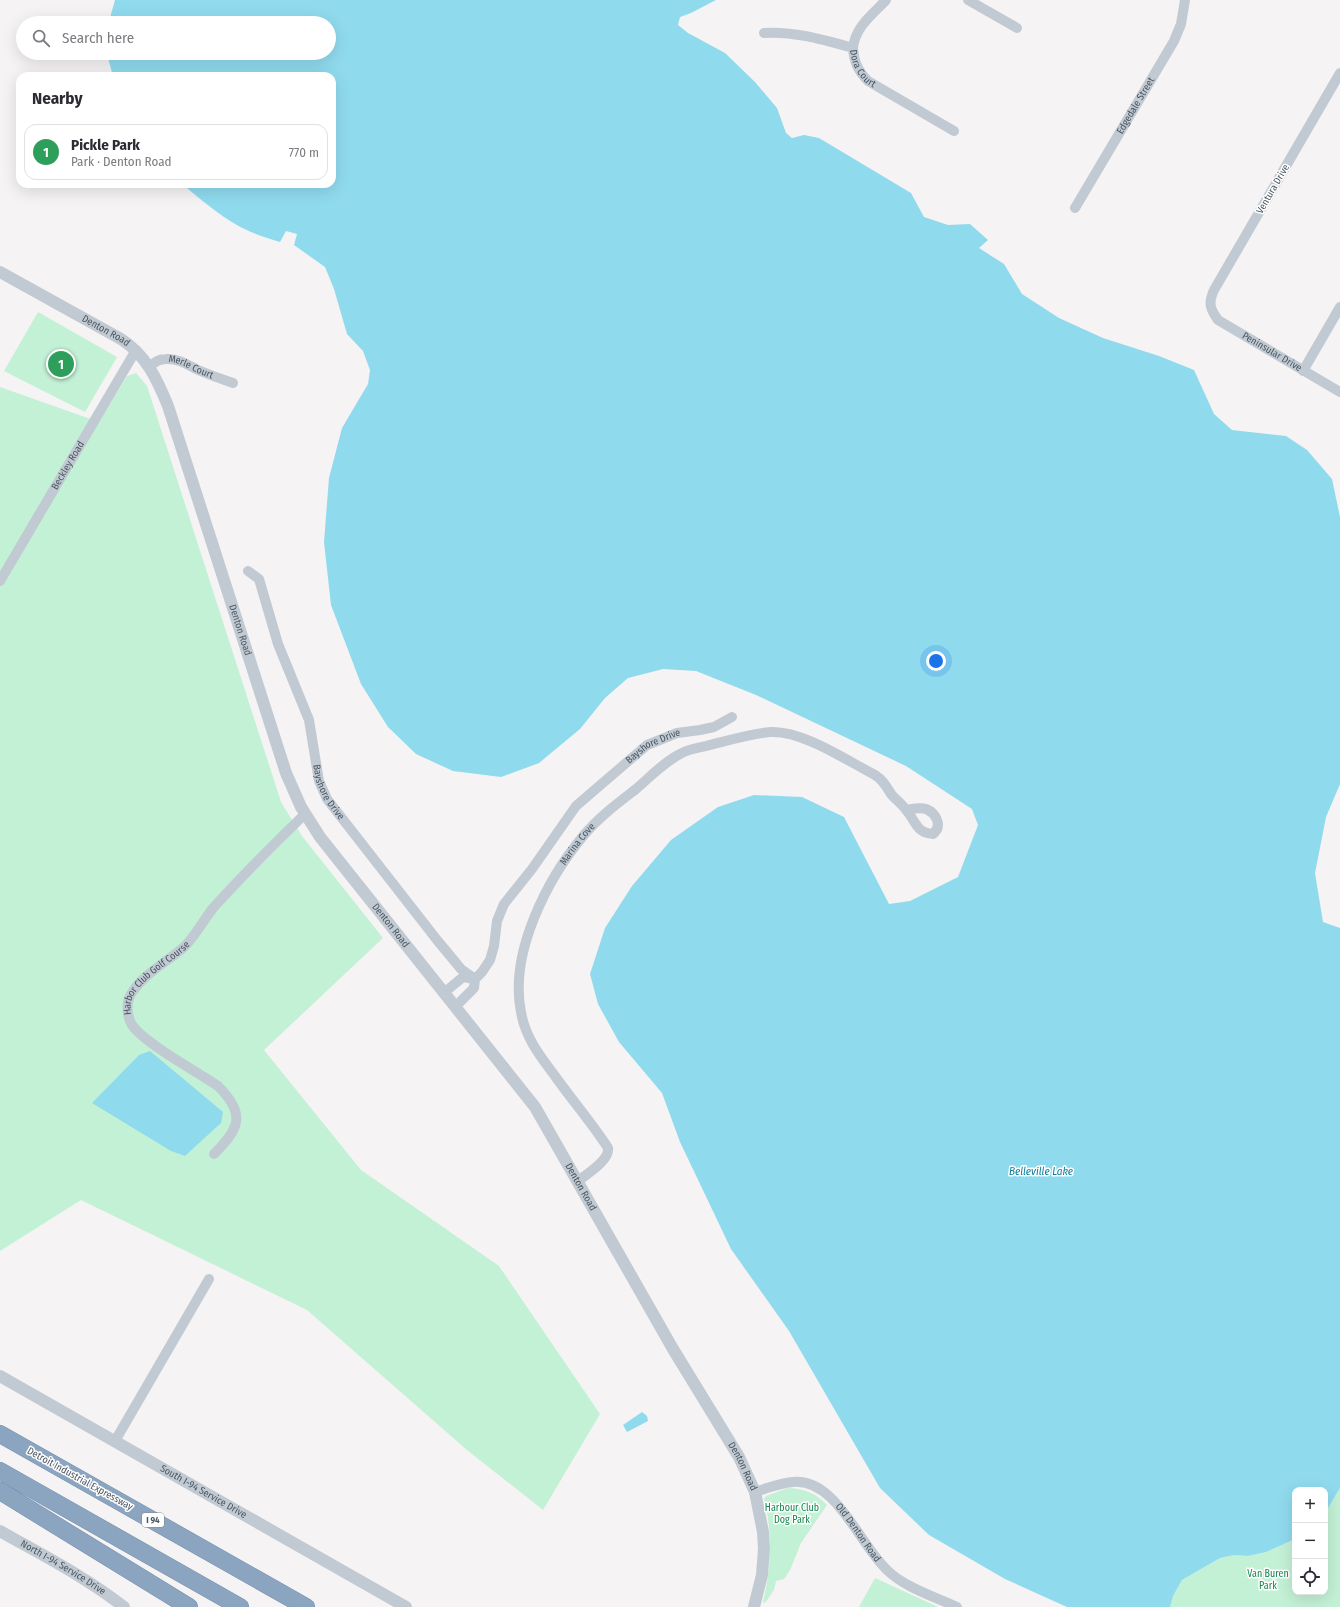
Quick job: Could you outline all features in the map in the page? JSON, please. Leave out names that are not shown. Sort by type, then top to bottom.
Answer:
[{"type":"highway","name":"Detroit Industrial Expressway","points":[[0,1434],[306,1607]]},
{"type":"highway","points":[[0,1471],[240,1607]]},
{"type":"highway","points":[[0,1482],[222,1607]]},
{"type":"highway","points":[[0,1491],[189,1607]]},
{"type":"street","points":[[853,48],[855,37],[862,25],[886,0]]},
{"type":"street","points":[[968,0],[1017,28]]},
{"type":"street","name":"Edgedale Street","points":[[1075,208],[1174,40],[1181,24],[1185,0]]},
{"type":"street","name":"Dora Court","points":[[764,33],[776,32],[796,34],[818,38],[853,48],[856,66],[868,81],[954,131]]},
{"type":"street","name":"Ventura Drive","points":[[1210,306],[1210,299],[1214,290],[1340,73]]},
{"type":"street","name":"Denton Road","points":[[0,272],[121,339],[136,350],[150,367],[168,406],[293,791],[305,814],[320,837],[445,992],[535,1107],[671,1345],[740,1457],[755,1492],[762,1520],[764,1549],[762,1575],[754,1607]]},
{"type":"street","name":"Peninsular Drive","points":[[1210,306],[1212,312],[1218,320],[1340,392]]},
{"type":"street","points":[[1303,370],[1340,307]]},
{"type":"street","name":"Beckley Road","points":[[0,581],[136,350]]},
{"type":"street","name":"Merle Court","points":[[150,367],[158,360],[171,359],[233,382]]},
{"type":"street","name":"Bayshore Drive","points":[[248,571],[259,580],[278,644],[309,720],[319,781],[327,799],[437,940],[461,969],[475,979]]},
{"type":"street","name":"Bayshore Drive","points":[[456,1006],[474,988],[475,979],[490,960],[494,946],[497,921],[504,904],[532,869],[576,806],[647,745],[677,733],[700,730],[714,726],[732,717]]},
{"type":"street","name":"Marina Cove","points":[[578,1181],[605,1159],[608,1148],[531,1042],[521,1014],[518,989],[522,958],[539,907],[559,868],[585,834],[599,819],[653,774],[684,752],[726,741],[770,732],[790,734],[808,740],[875,775],[884,782],[891,793],[906,810]]},
{"type":"street","name":"Harbor Club Golf Course","points":[[214,1154],[234,1128],[237,1116],[234,1106],[227,1095],[218,1086],[152,1043],[135,1029],[128,1017],[128,1000],[139,983],[185,946],[214,907],[305,814]]},
{"type":"street","points":[[445,992],[464,977],[475,979]]},
{"type":"street","points":[[114,1441],[209,1279]]},
{"type":"street","name":"South I-94 Service Drive","points":[[0,1376],[406,1607]]},
{"type":"street","name":"Old Denton Road","points":[[755,1492],[793,1482],[806,1482],[820,1488],[832,1498],[887,1570],[903,1582],[957,1607]]},
{"type":"street","name":"North I-94 Service Drive","points":[[0,1531],[74,1572],[111,1596],[124,1607]]},
{"type":"green space","points":[[38,312],[117,357],[85,412],[4,371]]},
{"type":"green space","points":[[136,373],[147,386],[281,802],[302,836],[383,938],[264,1050],[361,1170],[499,1266],[600,1414],[543,1510],[467,1450],[307,1310],[81,1200],[0,1251],[0,387],[99,422],[127,376]]},
{"type":"green space","name":"Harbour Club Dog Park","points":[[788,1488],[810,1492],[827,1505],[801,1543],[790,1570],[784,1579],[776,1581],[774,1590],[765,1603],[763,1602],[768,1577],[770,1538],[764,1499],[766,1496]]},
{"type":"green space","name":"Van Buren Park","points":[[1340,1488],[1340,1607],[1170,1607],[1173,1596],[1182,1580],[1220,1558],[1234,1555],[1248,1556],[1266,1552],[1292,1540],[1292,1595],[1328,1595],[1328,1508]]},
{"type":"green space","points":[[875,1578],[938,1607],[859,1607]]},
{"type":"water","name":"Belleville Lake","points":[[115,0],[716,0],[680,17],[678,25],[688,33],[725,53],[755,82],[777,108],[786,133],[792,138],[804,135],[819,138],[911,193],[924,217],[948,225],[970,224],[988,240],[979,248],[1004,264],[1022,294],[1059,318],[1103,338],[1159,356],[1194,370],[1214,414],[1232,430],[1286,436],[1307,450],[1332,479],[1340,517],[1340,784],[1326,817],[1315,873],[1323,922],[1340,928],[1340,1488],[1328,1508],[1328,1487],[1292,1487],[1292,1540],[1266,1552],[1248,1556],[1234,1555],[1220,1558],[1182,1580],[1173,1596],[1170,1607],[1067,1607],[1005,1579],[929,1535],[880,1488],[789,1331],[731,1249],[680,1142],[662,1093],[619,1042],[598,1004],[590,974],[605,928],[632,886],[671,840],[718,807],[754,795],[802,797],[844,817],[889,904],[910,901],[958,877],[978,825],[972,809],[906,766],[756,695],[696,671],[663,669],[628,678],[605,698],[580,729],[539,763],[501,777],[453,771],[416,754],[388,727],[361,684],[331,605],[324,542],[329,478],[342,428],[368,384],[370,370],[363,351],[347,334],[334,289],[325,267],[294,245],[297,234],[286,231],[280,242],[251,232],[223,216],[187,188],[336,188],[336,72],[112,72],[109,60],[336,60],[336,16],[111,16]]},
{"type":"water","points":[[150,1051],[223,1112],[221,1123],[185,1156],[171,1151],[92,1103],[139,1055]]},
{"type":"water","points":[[642,1412],[647,1416],[648,1421],[627,1432],[623,1425]]},
{"type":"place","name":"Pickle Park","points":[[61,364]]}]
